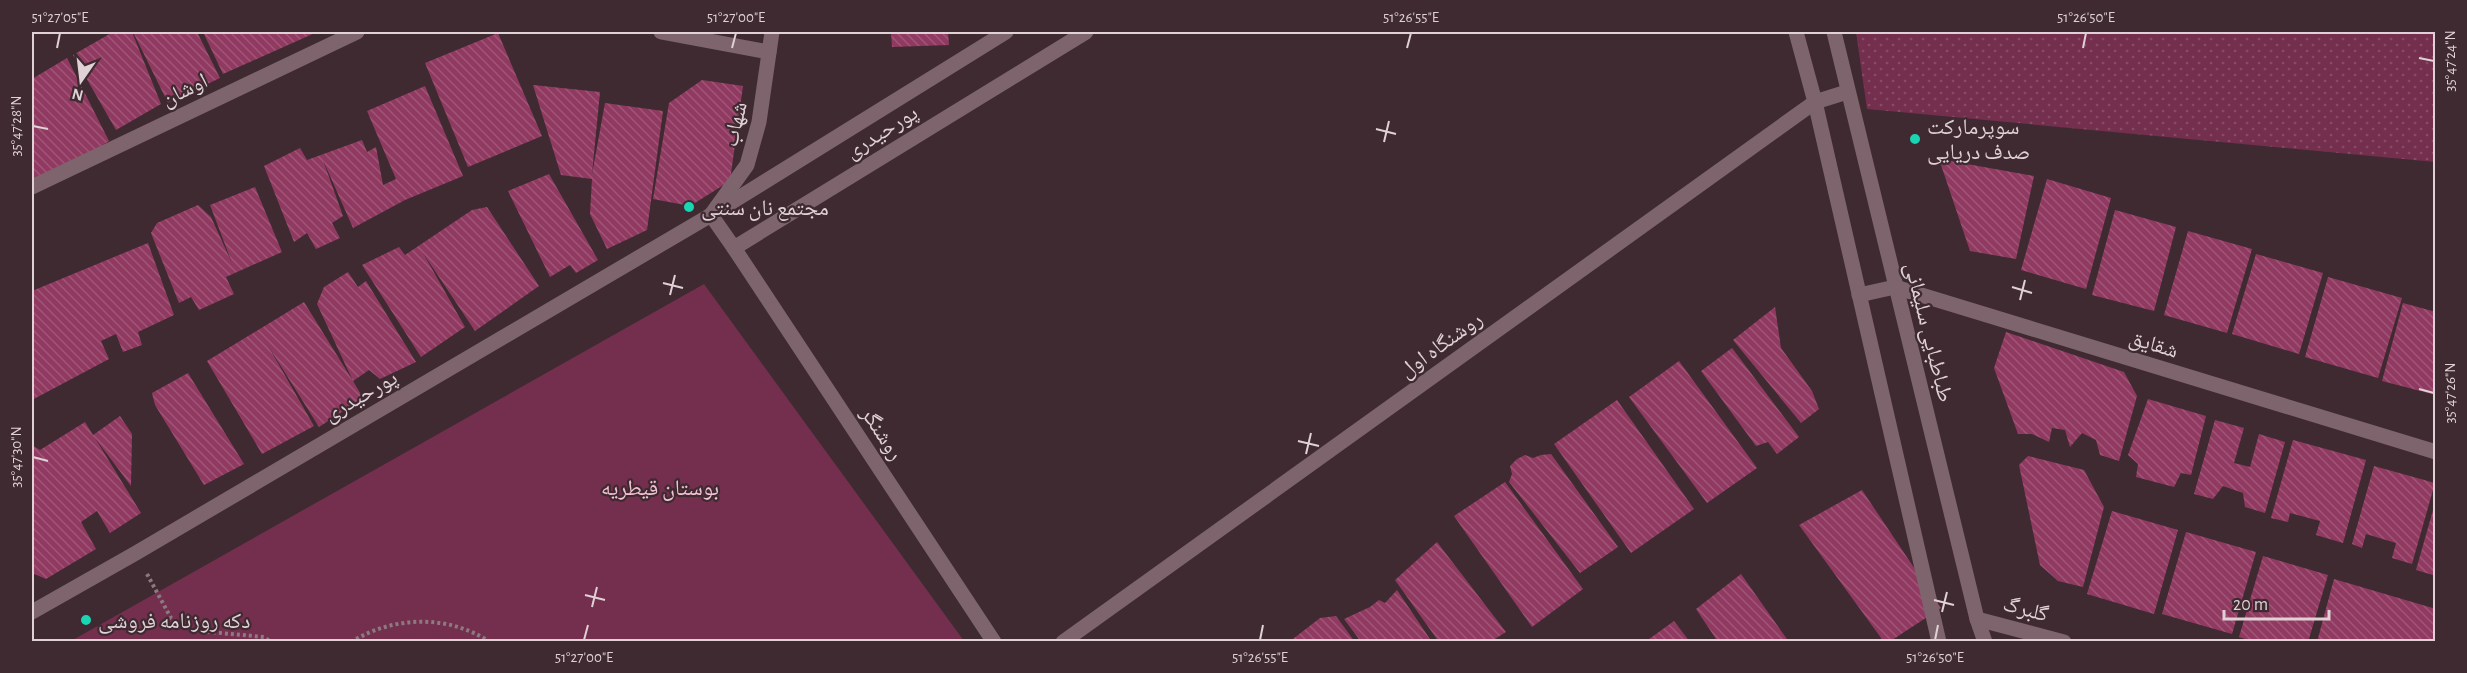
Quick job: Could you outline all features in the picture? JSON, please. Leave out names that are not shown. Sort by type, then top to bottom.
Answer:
[{"type":"street","name":"اوشان","points":[[32,187],[357,32]]},
{"type":"street","points":[[661,32],[769,52]]},
{"type":"street","name":"شهاب","points":[[711,215],[747,165],[759,122],[772,32]]},
{"type":"street","name":"پورحیدری","points":[[32,612],[711,215],[1006,32]]},
{"type":"street","name":"پورحیدری","points":[[734,248],[1086,32]]},
{"type":"street","points":[[1796,32],[1815,102],[1860,295],[1934,639]]},
{"type":"street","name":"طباطبایی سلیمانی","points":[[1834,32],[1977,619],[1985,642]]},
{"type":"street","name":"روشنگاه اول","points":[[1063,642],[1815,102],[1847,92]]},
{"type":"street","points":[[711,215],[734,248]]},
{"type":"street","name":"روشنگر","points":[[734,248],[994,642]]},
{"type":"street","name":"شقایق","points":[[1860,295],[1895,287],[2436,452]]},
{"type":"street","name":"گلبرگ","points":[[1977,619],[2064,642]]},
{"type":"path","points":[[136,553],[171,618],[188,630],[264,637],[271,642]]},
{"type":"path","points":[[351,642],[373,630],[418,621],[463,628],[490,642]]},
{"type":"path","points":[[258,642],[264,637]]},
{"type":"green space","points":[[1856,32],[2435,32],[2435,162],[1867,109]]},
{"type":"green space","name":"بوستان قیطریه","points":[[704,284],[964,641],[71,641]]},
{"type":"building","points":[[113,32],[132,32],[161,104],[116,130],[73,55]]},
{"type":"building","points":[[133,32],[197,32],[220,78],[168,103]]},
{"type":"building","points":[[203,32],[317,32],[223,74]]},
{"type":"building","points":[[891,32],[948,32],[949,45],[892,47]]},
{"type":"building","points":[[498,33],[542,136],[468,167],[425,63]]},
{"type":"building","points":[[67,58],[109,141],[54,177],[32,187],[32,79]]},
{"type":"building","points":[[702,80],[743,86],[730,181],[690,206],[653,199],[669,103]]},
{"type":"building","points":[[533,85],[600,92],[592,174],[605,103],[663,111],[647,230],[607,249],[590,214],[592,179],[561,175]]},
{"type":"building","points":[[425,86],[463,176],[405,200],[353,228],[323,160],[343,216],[332,223],[340,238],[316,249],[307,233],[294,242],[264,166],[300,148],[307,160],[362,140],[367,152],[376,147],[383,185],[396,179],[367,111]]},
{"type":"building","points":[[1939,159],[2034,176],[2016,259],[1970,251]]},
{"type":"building","points":[[549,174],[598,260],[576,273],[570,265],[550,277],[508,191]]},
{"type":"building","points":[[2047,179],[2111,198],[2086,289],[2021,270]]},
{"type":"building","points":[[255,187],[282,252],[226,277],[234,294],[199,310],[191,297],[179,303],[151,233],[157,223],[198,205],[211,217],[232,263],[210,205]]},
{"type":"building","points":[[487,207],[539,286],[475,331],[423,253],[465,327],[421,357],[362,265],[399,247],[405,255],[472,210]]},
{"type":"building","points":[[2115,210],[2176,227],[2154,311],[2092,295]]},
{"type":"building","points":[[2188,231],[2252,249],[2227,333],[2164,315]]},
{"type":"building","points":[[148,243],[174,315],[138,332],[142,345],[123,352],[116,334],[101,341],[109,359],[32,400],[32,291]]},
{"type":"building","points":[[2256,254],[2323,273],[2299,354],[2232,334]]},
{"type":"building","points":[[348,272],[358,287],[366,281],[416,362],[380,379],[369,370],[353,381],[317,304],[324,287]]},
{"type":"building","points":[[2328,277],[2402,298],[2378,378],[2305,357]]},
{"type":"building","points":[[304,302],[363,398],[319,427],[267,344],[314,426],[262,454],[207,361]]},
{"type":"building","points":[[2403,303],[2436,312],[2436,395],[2382,381]]},
{"type":"building","points":[[1775,307],[1781,348],[1812,391],[1819,409],[1801,423],[1733,340]]},
{"type":"building","points":[[2006,332],[2124,372],[2137,396],[2119,461],[2100,455],[2096,440],[2082,433],[2070,447],[2065,430],[2052,428],[2049,442],[2032,434],[2018,434],[1994,368]]},
{"type":"building","points":[[1732,348],[1799,437],[1777,454],[1768,442],[1756,446],[1701,371]]},
{"type":"building","points":[[1679,361],[1757,468],[1707,503],[1629,397]]},
{"type":"building","points":[[188,373],[244,464],[204,485],[155,405],[152,393]]},
{"type":"building","points":[[2148,399],[2206,416],[2191,475],[2181,473],[2174,487],[2136,477],[2138,464],[2128,455]]},
{"type":"building","points":[[1617,400],[1694,509],[1631,553],[1554,444]]},
{"type":"building","points":[[120,416],[132,434],[131,486],[95,438],[141,513],[110,533],[97,511],[81,522],[96,549],[46,579],[32,573],[32,445],[40,450],[85,422],[93,435]]},
{"type":"building","points":[[2215,420],[2244,428],[2234,463],[2250,467],[2259,434],[2285,442],[2265,513],[2245,507],[2243,493],[2223,486],[2213,499],[2194,494]]},
{"type":"building","points":[[2293,440],[2366,460],[2343,543],[2316,535],[2320,521],[2290,513],[2288,522],[2271,518]]},
{"type":"building","points":[[1551,454],[1618,547],[1580,573],[1509,482],[1512,474],[1510,466],[1517,459],[1525,455],[1533,458]]},
{"type":"building","points":[[2028,456],[2084,470],[2104,507],[2083,587],[2058,581],[2040,565],[2019,465]]},
{"type":"building","points":[[2374,466],[2435,483],[2412,564],[2392,558],[2396,543],[2366,534],[2362,548],[2352,544]]},
{"type":"building","points":[[1505,482],[1583,589],[1532,627],[1454,516]]},
{"type":"building","points":[[1862,490],[1941,608],[1889,642],[1884,642],[1799,525]]},
{"type":"building","points":[[2436,503],[2436,576],[2416,570]]},
{"type":"building","points":[[2112,511],[2178,530],[2154,614],[2087,594]]},
{"type":"building","points":[[2186,532],[2256,552],[2232,634],[2162,614]]},
{"type":"building","points":[[1437,542],[1506,632],[1490,642],[1439,642],[1395,580]]},
{"type":"building","points":[[2263,556],[2328,575],[2308,642],[2255,642],[2239,637]]},
{"type":"building","points":[[1741,574],[1789,642],[1718,642],[1696,609]]},
{"type":"building","points":[[2334,579],[2436,609],[2436,642],[2317,642]]},
{"type":"building","points":[[1397,590],[1432,642],[1361,642],[1344,619],[1370,607],[1379,600],[1385,603]]},
{"type":"building","points":[[1336,616],[1355,642],[1289,642],[1320,618]]},
{"type":"building","points":[[1674,621],[1690,642],[1645,642]]},
{"type":"place","name":"سوپرمارکت صدف دریایی","points":[[1915,139]]},
{"type":"place","name":"مجتمع نان سنتی","points":[[689,207]]},
{"type":"place","name":"دکه روزنامه فروشی","points":[[86,620]]}]
